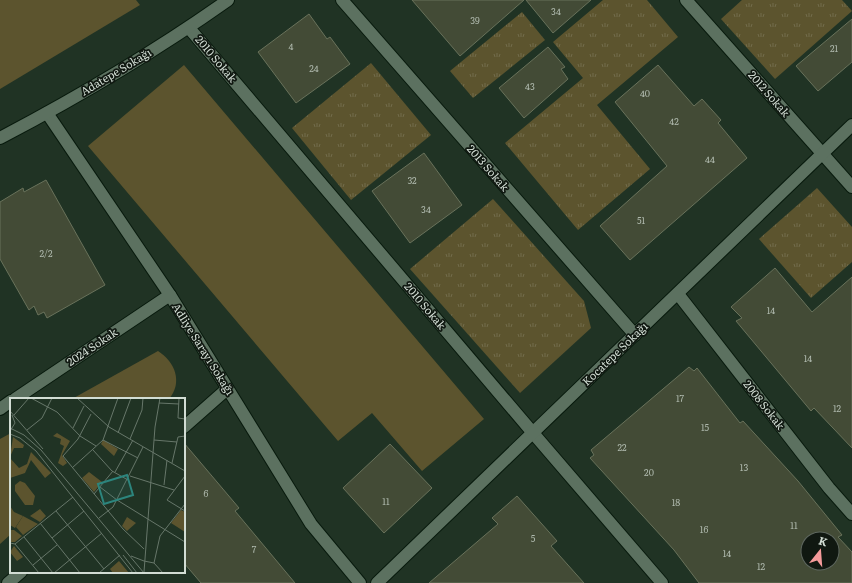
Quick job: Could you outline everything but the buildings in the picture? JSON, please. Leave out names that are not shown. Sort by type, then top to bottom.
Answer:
[{"type":"street","name":"Adatepe Sokağı","points":[[0,138],[48,113],[189,28],[228,0]]},
{"type":"street","name":"2013 Sokak","points":[[342,0],[635,335]]},
{"type":"street","name":"2012 Sokak","points":[[686,0],[852,187]]},
{"type":"street","name":"2010 Sokak","points":[[189,28],[533,434],[662,583]]},
{"type":"street","name":"Adliye Sarayı Sokağı","points":[[48,113],[170,296],[311,524],[360,583]]},
{"type":"street","name":"Kocatepe Sokağı","points":[[377,583],[852,125]]},
{"type":"street","name":"2008 Sokak","points":[[678,294],[829,488],[852,514]]},
{"type":"street","name":"2024 Sokak","points":[[17,398],[170,296]]},
{"type":"street","points":[[185,426],[227,389]]},
{"type":"street","points":[[0,409],[10,402]]},
{"type":"street","points":[[8,583],[20,573]]},
{"type":"green space","points":[[0,0],[136,0],[140,5],[0,89]]},
{"type":"green space","points":[[603,0],[647,0],[678,37],[597,105],[650,169],[578,230],[505,143],[583,78],[553,42]]},
{"type":"green space","points":[[742,0],[842,0],[852,11],[775,79],[721,19]]},
{"type":"green space","points":[[522,12],[545,40],[473,98],[450,71]]},
{"type":"green space","points":[[371,63],[431,135],[351,200],[292,128]]},
{"type":"green space","points":[[184,65],[484,419],[422,471],[372,413],[338,441],[88,146]]},
{"type":"green space","points":[[817,188],[852,227],[852,262],[811,298],[759,239]]},
{"type":"green space","points":[[493,199],[584,301],[591,328],[520,393],[410,269]]},
{"type":"green space","points":[[158,351],[169,361],[175,373],[176,386],[170,398],[74,398]]},
{"type":"green space","points":[[10,434],[10,535],[0,544],[0,439]]}]
